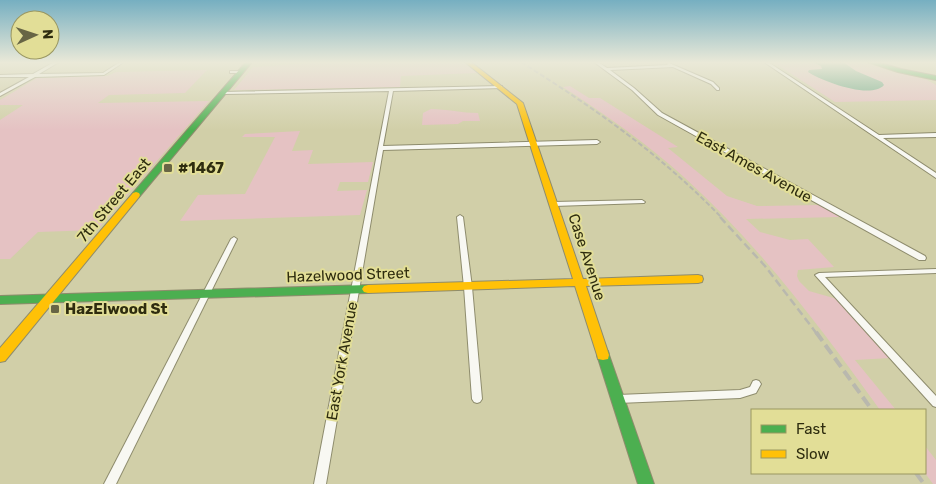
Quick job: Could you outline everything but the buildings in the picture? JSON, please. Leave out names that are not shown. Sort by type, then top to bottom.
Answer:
[{"type":"street","points":[[0,96],[19,85]]},
{"type":"street","name":"7th Street East","points":[[0,357],[228,85]]},
{"type":"street","name":"Case Avenue","points":[[497,85],[520,103],[646,484]]},
{"type":"street","name":"East Ames Avenue","points":[[627,85],[660,114],[922,258]]},
{"type":"street","points":[[714,85],[718,89]]},
{"type":"street","points":[[800,85],[936,176]]},
{"type":"street","points":[[223,93],[501,88]]},
{"type":"street","name":"East York Avenue","points":[[320,484],[391,89]]},
{"type":"street","points":[[878,137],[936,135]]},
{"type":"street","points":[[380,148],[597,142]]},
{"type":"street","points":[[554,204],[642,202]]},
{"type":"street","points":[[460,216],[477,399]]},
{"type":"street","points":[[110,484],[234,239]]},
{"type":"street","points":[[936,271],[819,275],[936,403]]},
{"type":"street","name":"Hazelwood Street","points":[[0,300],[698,279]]},
{"type":"street","points":[[618,399],[740,394],[753,390],[756,384]]},
{"type":"shaded area","points":[[26,85],[193,85],[185,93],[109,95],[98,103],[209,101],[97,230],[38,232],[10,259],[0,259],[0,120],[23,105],[0,105],[0,100]]},
{"type":"shaded area","points":[[238,85],[400,85],[400,87],[234,90]]},
{"type":"shaded area","points":[[808,85],[936,85],[936,100],[835,102]]},
{"type":"shaded area","points":[[837,85],[884,85],[869,91],[846,88]]},
{"type":"shaded area","points":[[570,86],[589,98],[600,98],[678,147],[668,148],[727,196],[757,206],[819,205],[840,217],[746,219],[760,232],[790,240],[808,239],[834,267],[798,270],[797,276],[799,281],[809,291],[837,299],[890,358],[855,360],[895,409],[879,409],[812,318],[739,231],[712,204],[671,165],[611,119],[563,87]]},
{"type":"shaded area","points":[[431,109],[478,113],[480,121],[422,125],[423,113]]},
{"type":"shaded area","points":[[300,131],[292,151],[313,150],[308,164],[373,162],[368,182],[340,182],[337,191],[367,190],[360,215],[180,221],[198,195],[245,194],[275,137],[242,137],[245,134]]},
{"type":"shaded area","points":[[926,447],[936,460],[936,484],[933,484],[926,474]]},
{"type":"railway","points":[[556,85],[651,153],[722,218]]},
{"type":"railway","points":[[720,217],[765,266],[817,334]]},
{"type":"railway","points":[[816,332],[871,409]]},
{"type":"railway","points":[[917,474],[924,484]]},
{"type":"traffic: fast","points":[[136,195],[230,85]]},
{"type":"traffic: fast","points":[[0,300],[368,289]]},
{"type":"traffic: fast","points":[[603,355],[646,484]]},
{"type":"traffic: slow","points":[[497,85],[520,103],[603,355]]},
{"type":"traffic: slow","points":[[0,357],[136,195]]},
{"type":"traffic: slow","points":[[368,289],[698,279]]},
{"type":"place","name":"#1467","points":[[168,168]]},
{"type":"place","name":"HazElwood St","points":[[55,309]]}]
